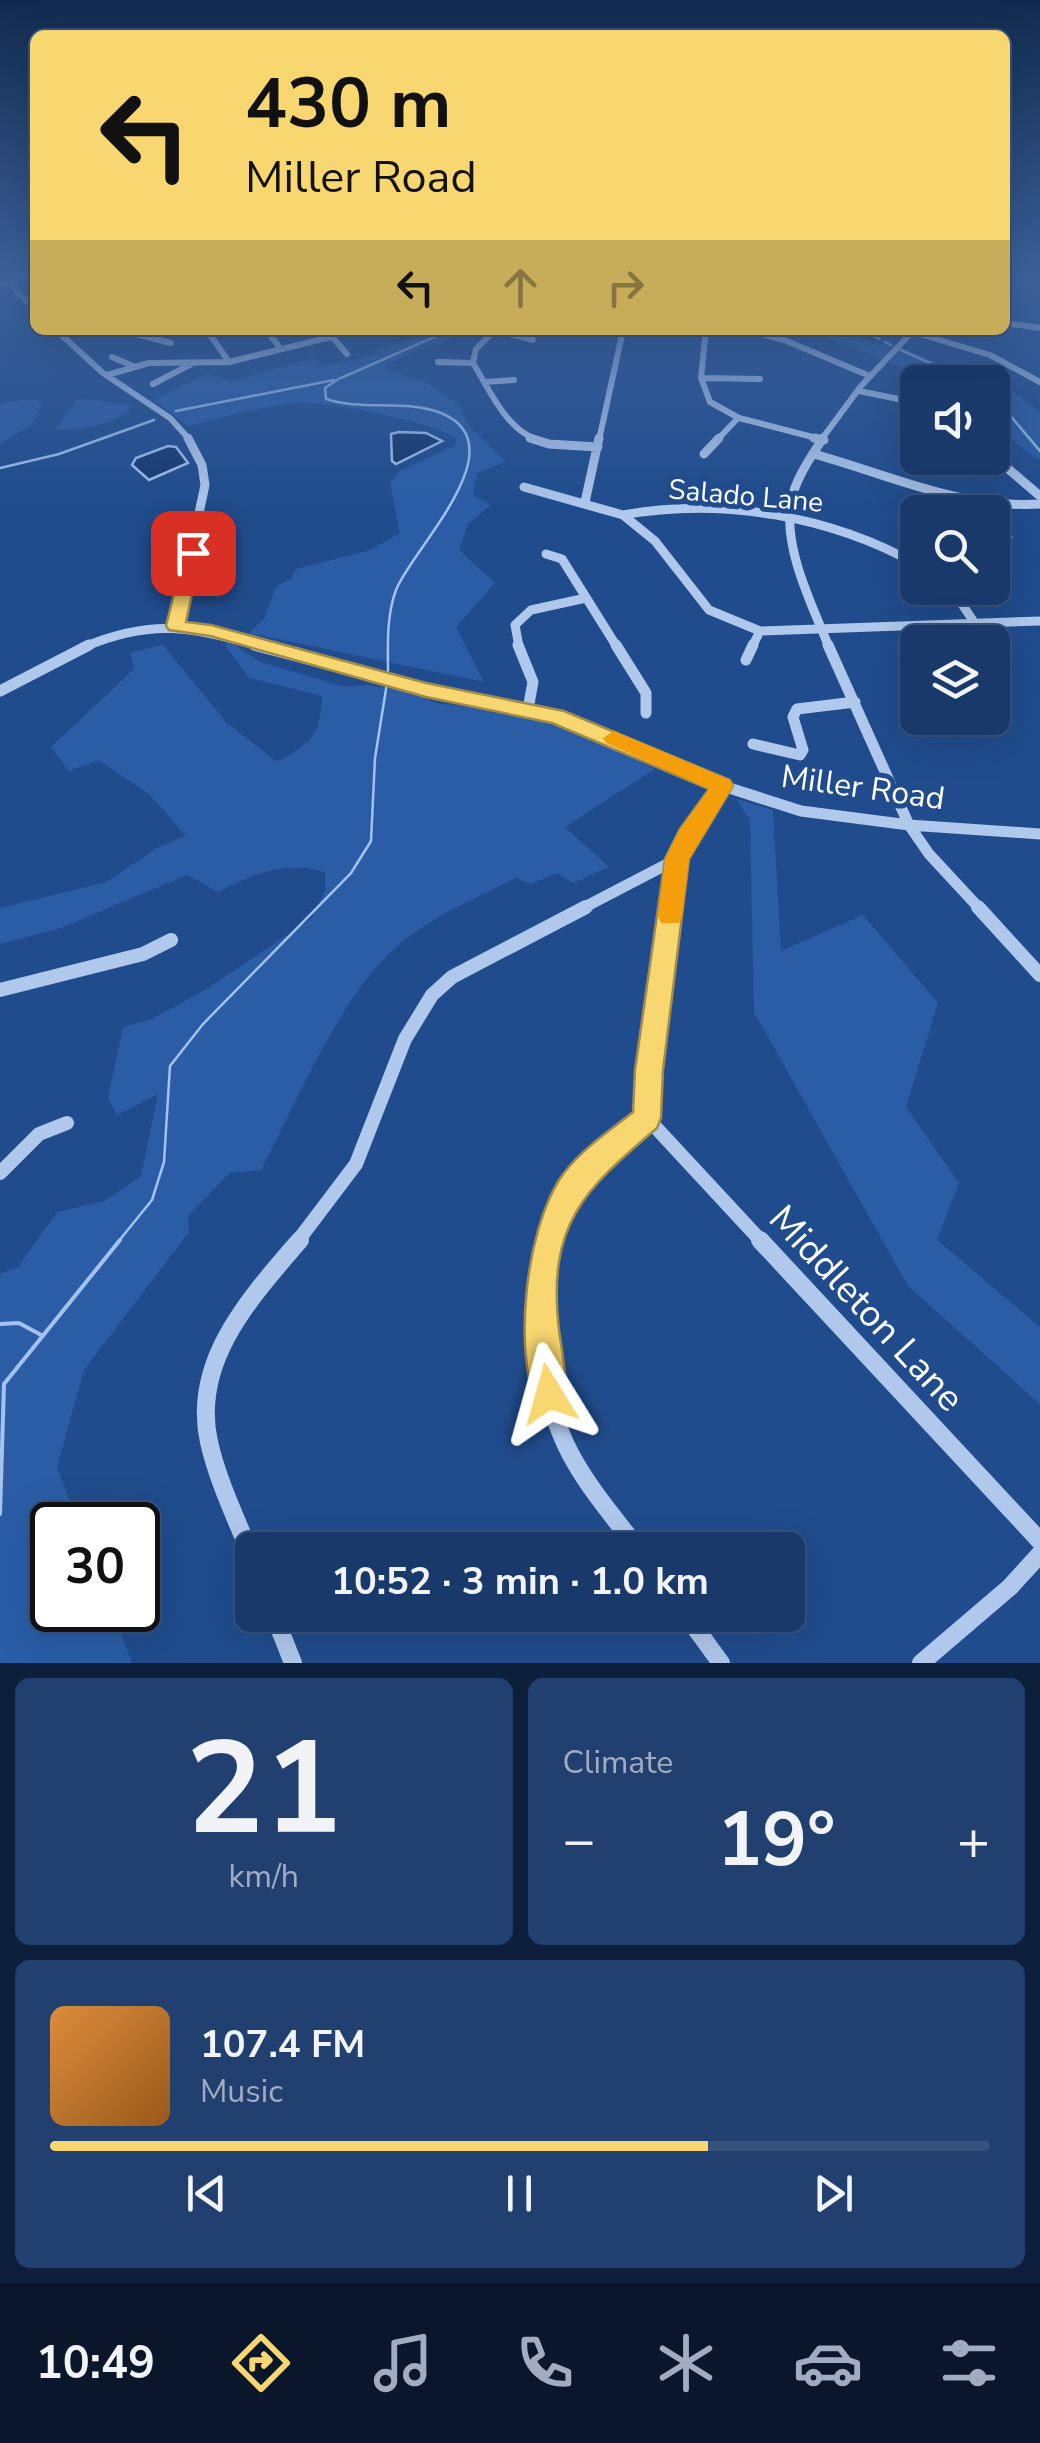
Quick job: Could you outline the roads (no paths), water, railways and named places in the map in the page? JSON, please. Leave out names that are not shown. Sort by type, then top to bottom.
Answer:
[{"type":"street","points":[[83,354],[178,424],[194,444],[206,469],[176,626]]},
{"type":"street","points":[[223,354],[229,362]]},
{"type":"street","points":[[107,375],[133,366],[229,362],[260,354]]},
{"type":"street","points":[[475,354],[473,362],[508,420],[531,440],[598,447]]},
{"type":"street","points":[[585,502],[618,354]]},
{"type":"street","points":[[704,354],[702,378],[706,398],[738,418],[824,440]]},
{"type":"street","points":[[817,354],[870,376]]},
{"type":"street","points":[[892,354],[859,391],[795,488],[789,519],[792,550],[909,825],[930,854],[1040,975]]},
{"type":"street","points":[[986,354],[1040,382]]},
{"type":"street","points":[[112,357],[133,366]]},
{"type":"street","points":[[438,362],[473,362]]},
{"type":"street","points":[[153,384],[193,363]]},
{"type":"street","points":[[702,378],[760,379]]},
{"type":"street","points":[[485,382],[514,380]]},
{"type":"street","points":[[859,391],[900,399]]},
{"type":"street","points":[[704,454],[738,418]]},
{"type":"street","points":[[814,454],[855,465],[932,495]]},
{"type":"street","points":[[1010,472],[1040,500]]},
{"type":"street","points":[[524,487],[623,516],[655,541],[709,610],[760,630],[824,631],[1040,620]]},
{"type":"street","points":[[1010,504],[1040,500]]},
{"type":"street","name":"Salado Lane","points":[[623,516],[657,508],[789,519],[844,529],[900,556]]},
{"type":"street","points":[[546,554],[562,558],[646,693],[646,713]]},
{"type":"street","points":[[528,709],[535,681],[517,640],[515,625],[532,610],[586,598]]},
{"type":"street","points":[[962,605],[974,622]]},
{"type":"street","name":"Miller Road","points":[[0,691],[90,643],[127,632],[176,626],[211,630],[386,679],[528,709],[582,725],[722,786],[801,811],[909,825],[1040,834]]},
{"type":"street","points":[[746,660],[760,630]]},
{"type":"street","points":[[753,744],[800,755],[803,750],[793,717],[797,709],[855,702]]},
{"type":"street","points":[[626,1532],[564,1440],[549,1394],[542,1321],[545,1266],[558,1210],[587,1169],[647,1118],[649,1070],[677,859],[688,835],[722,786]]},
{"type":"street","points":[[243,1532],[207,1426],[206,1398],[214,1361],[240,1311],[313,1229],[342,1188],[370,1136],[416,1014],[430,994],[452,977],[677,859]]},
{"type":"street","points":[[0,990],[143,954],[171,940]]},
{"type":"street","name":"Middleton Lane","points":[[647,1118],[1040,1542]]},
{"type":"street","points":[[0,1173],[39,1134],[67,1122]]},
{"type":"street","points":[[921,1663],[1010,1586],[1040,1554]]},
{"type":"street","points":[[281,1632],[293,1663]]},
{"type":"street","points":[[698,1632],[721,1663]]},
{"type":"waterway","points":[[341,378],[396,354]]},
{"type":"waterway","points":[[909,354],[934,365]]},
{"type":"waterway","points":[[340,378],[325,388],[326,399],[441,413],[462,428],[470,448],[466,472],[454,498],[396,590],[389,621],[388,675]]},
{"type":"waterway","points":[[176,411],[334,380]]},
{"type":"waterway","points":[[1010,415],[1040,451]]},
{"type":"waterway","points":[[0,468],[59,454],[154,420]]},
{"type":"waterway","points":[[118,1242],[152,1200],[164,1162],[170,1066],[203,1024],[351,873],[371,841],[375,758],[387,683]]},
{"type":"waterway","points":[[43,1336],[120,1240]]},
{"type":"waterway","points":[[0,1324],[19,1323],[43,1336]]},
{"type":"waterway","points":[[0,1514],[4,1384],[43,1336]]}]
